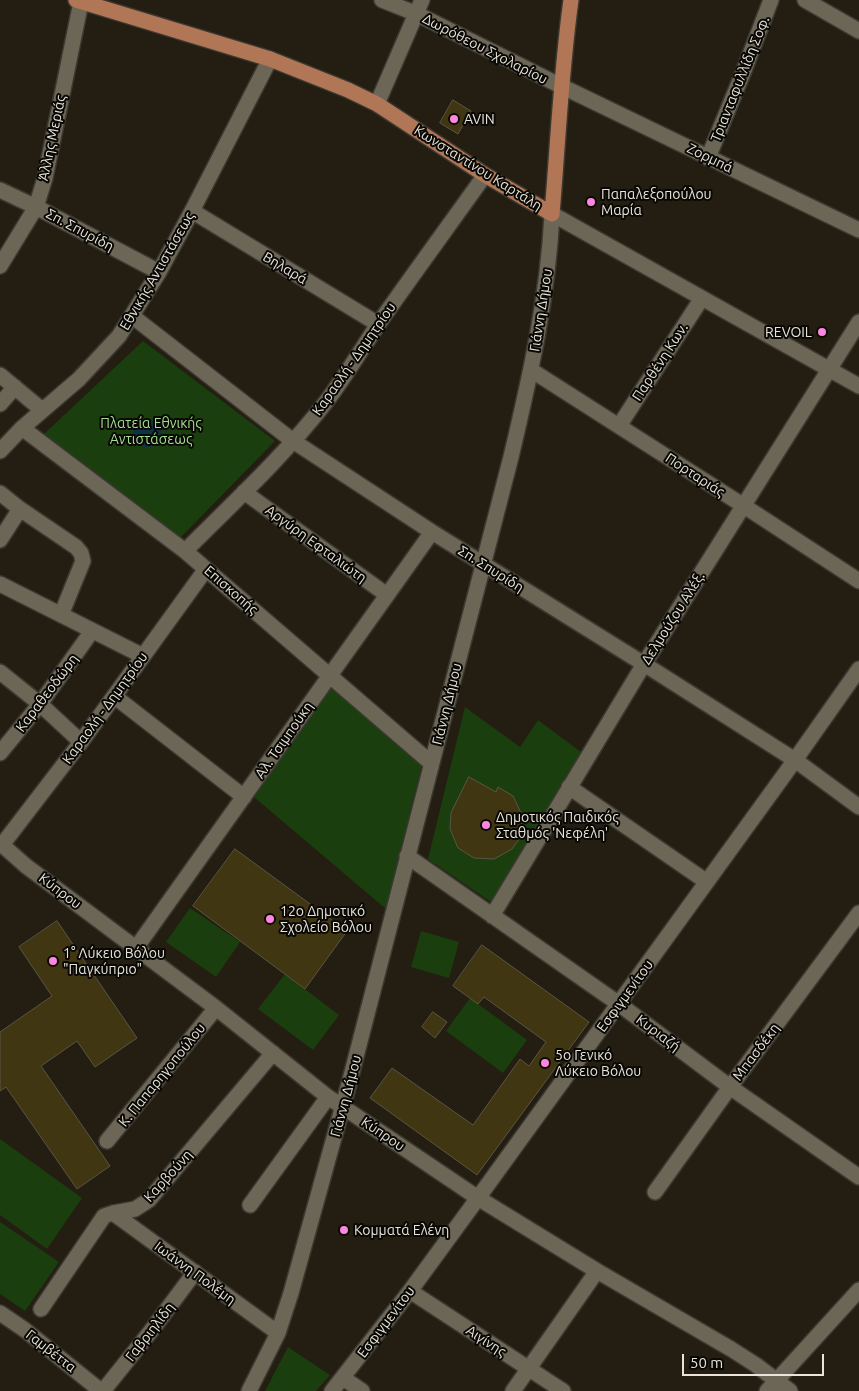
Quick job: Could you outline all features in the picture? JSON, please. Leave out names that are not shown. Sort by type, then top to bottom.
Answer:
[{"type":"main road","name":"Γιάννη Δήμου","points":[[552,214],[561,86],[571,0]]},
{"type":"main road","name":"Κωνσταντίνου Καρτάλη","points":[[78,1],[270,59],[348,90],[376,104],[485,175],[552,214]]},
{"type":"street","name":"Δωρόθεου Σχολαρίου","points":[[382,0],[419,7],[561,86]]},
{"type":"street","name":"Τριανταφυλλίδη Σοφ.","points":[[708,158],[771,0]]},
{"type":"street","points":[[805,0],[859,31]]},
{"type":"street","name":"Άλλης Μεριάς","points":[[0,266],[36,207],[44,178],[78,1]]},
{"type":"street","points":[[376,104],[419,7]]},
{"type":"street","name":"Εθνικής Αντιστάσεως","points":[[0,451],[22,428],[98,360],[119,336],[159,272],[270,59]]},
{"type":"street","name":"Ζορμπά","points":[[561,86],[859,230]]},
{"type":"street","name":"Καραολή - Δημητρίου","points":[[185,551],[293,441],[326,401],[344,378],[378,324],[485,175]]},
{"type":"street","name":"Σπ. Σπυρίδη","points":[[0,190],[159,272]]},
{"type":"street","name":"Βηλαρά","points":[[192,211],[378,324]]},
{"type":"street","name":"Κωνσταντίνου Καρτάλη","points":[[552,214],[859,386]]},
{"type":"street","name":"Γιάννη Δήμου","points":[[249,1391],[278,1332],[343,1107],[511,457],[531,370],[545,291],[552,214]]},
{"type":"street","name":"Παρθένη Κων.","points":[[618,426],[702,298]]},
{"type":"street","name":"Σπ. Σπυρίδη","points":[[132,316],[293,441],[432,532],[795,760],[859,807]]},
{"type":"street","name":"Δελμούζου Αλέξ.","points":[[492,916],[644,664],[859,322]]},
{"type":"street","name":"Πορταριάς","points":[[531,370],[859,581]]},
{"type":"street","points":[[0,375],[42,410]]},
{"type":"street","points":[[0,404],[15,387]]},
{"type":"street","name":"Επισκοπής","points":[[22,428],[185,551],[431,763]]},
{"type":"street","name":"Αργύρη Εφταλιώτη","points":[[244,492],[387,595]]},
{"type":"street","points":[[0,493],[76,547],[81,553],[83,561],[61,615]]},
{"type":"street","points":[[0,540],[20,508]]},
{"type":"street","name":"Αλ. Τσιμπούκη","points":[[136,948],[432,532]]},
{"type":"street","name":"Καραολή - Δημητρίου","points":[[1,844],[81,742],[206,569]]},
{"type":"street","points":[[0,584],[143,656]]},
{"type":"street","name":"Καραθεοδώρη","points":[[0,753],[40,704],[92,631]]},
{"type":"street","name":"Εσφιγμενίτου","points":[[332,1391],[410,1291],[478,1198],[859,669]]},
{"type":"street","points":[[0,672],[40,704],[81,742]]},
{"type":"street","points":[[114,696],[244,797]]},
{"type":"street","points":[[569,787],[707,882]]},
{"type":"street","name":"Κύπρου","points":[[1,844],[26,866],[216,1008],[328,1097],[478,1198],[597,1271],[731,1349],[772,1386],[790,1391]]},
{"type":"street","name":"Κυριαζή","points":[[407,856],[619,1004],[730,1087],[859,1177]]},
{"type":"street","name":"Μπασδέκη","points":[[655,1192],[730,1087],[857,921]]},
{"type":"street","name":"Κ. Παπαρηγοπούλου","points":[[107,1141],[216,1008]]},
{"type":"street","name":"Καρβούνη","points":[[113,1213],[135,1209],[154,1196],[273,1053]]},
{"type":"street","points":[[250,1204],[328,1097]]},
{"type":"street","points":[[41,1309],[104,1216],[113,1213]]},
{"type":"street","name":"Ιωάννη Πολέμη","points":[[113,1213],[278,1332]]},
{"type":"street","points":[[513,1391],[597,1271]]},
{"type":"street","name":"Γαβριηλίδη","points":[[102,1391],[151,1331],[195,1272]]},
{"type":"street","points":[[772,1386],[859,1290]]},
{"type":"street","name":"Αιγίνης","points":[[410,1291],[563,1391]]},
{"type":"street","name":"Γαμβέττα","points":[[0,1313],[25,1330],[102,1391]]},
{"type":"street","points":[[343,1378],[362,1391]]},
{"type":"green space","name":"Πλατεία Εθνικής Αντιστάσεως","points":[[143,341],[275,441],[180,538],[44,434]]},
{"type":"green space","points":[[331,686],[422,765],[386,909],[254,797]]},
{"type":"green space","points":[[465,707],[520,747],[538,720],[581,752],[491,902],[428,859]]},
{"type":"green space","points":[[190,908],[240,942],[216,977],[166,942]]},
{"type":"green space","points":[[421,931],[459,942],[449,978],[411,967]]},
{"type":"green space","points":[[285,974],[339,1015],[313,1050],[258,1009]]},
{"type":"green space","points":[[470,998],[527,1040],[503,1073],[446,1031]]},
{"type":"green space","points":[[0,1139],[82,1198],[47,1249],[0,1215]]},
{"type":"green space","points":[[0,1222],[59,1262],[25,1311],[0,1294]]},
{"type":"green space","points":[[288,1347],[330,1375],[316,1391],[265,1391]]},
{"type":"water","points":[[147,419],[157,423],[161,433],[157,443],[147,447],[137,443],[133,433],[137,423]]},
{"type":"building","points":[[453,100],[471,111],[458,134],[440,123]]},
{"type":"building","name":"Δημοτικός Παιδικός Σταθμός 'Νεφέλη'","points":[[469,777],[496,792],[498,787],[513,796],[522,815],[522,835],[512,849],[494,859],[474,858],[458,848],[450,829],[451,813]]},
{"type":"building","name":"12ο Δημοτικό Σχολείο Βόλου","points":[[235,849],[347,931],[305,989],[193,906]]},
{"type":"building","points":[[57,921],[137,1038],[95,1067],[77,1041],[41,1066],[110,1166],[77,1189],[6,1087],[0,1091],[0,1032],[52,996],[19,947]]},
{"type":"building","name":"5ο Γενικό Λύκειο Βόλου","points":[[482,945],[589,1022],[477,1175],[370,1098],[392,1068],[473,1125],[520,1059],[529,1066],[546,1042],[484,997],[478,1004],[453,986]]},
{"type":"building","points":[[433,1012],[447,1022],[435,1038],[422,1027]]},
{"type":"place","name":"AVIN","points":[[454,119]]},
{"type":"place","name":"Παπαλεξοπούλου Μαρία","points":[[591,202]]},
{"type":"place","name":"REVOIL","points":[[822,332]]},
{"type":"place","name":"Δημοτικός Παιδικός Σταθμός 'Νεφέλη'","points":[[486,825]]},
{"type":"place","name":"12ο Δημοτικό Σχολείο Βόλου","points":[[270,919]]},
{"type":"place","name":"1° Λύκειο Βόλου \"Παγκύπριο\"","points":[[53,961]]},
{"type":"place","name":"5ο Γενικό Λύκειο Βόλου","points":[[545,1063]]},
{"type":"place","name":"Κομματά Ελένη","points":[[344,1230]]}]
